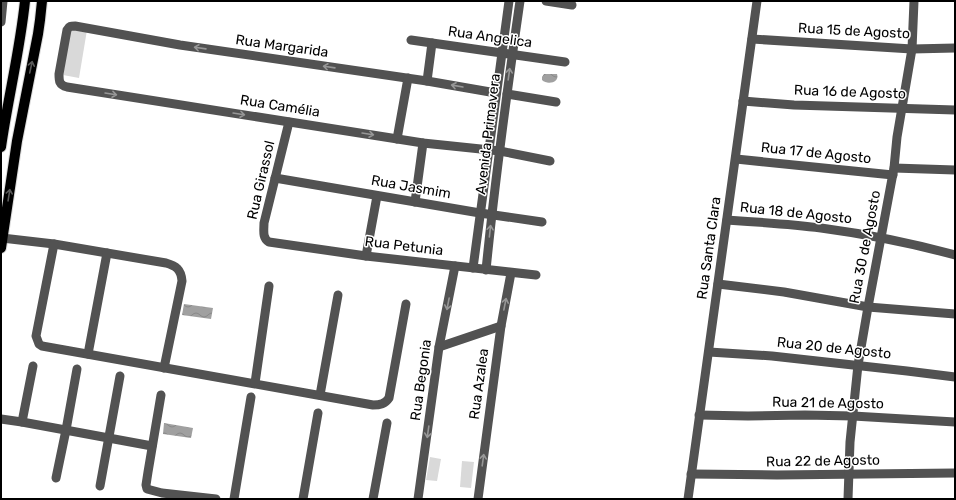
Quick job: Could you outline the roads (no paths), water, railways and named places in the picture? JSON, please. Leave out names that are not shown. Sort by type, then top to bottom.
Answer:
[{"type":"main road","points":[[1,147],[5,99],[20,40],[25,1]]},
{"type":"main road","points":[[2,243],[17,141],[38,34],[42,1]]},
{"type":"street","points":[[1,22],[3,1]]},
{"type":"street","name":"Avenida Primavera","points":[[473,268],[509,1]]},
{"type":"street","name":"Avenida Primavera","points":[[486,270],[507,94],[520,1]]},
{"type":"street","points":[[546,1],[572,5]]},
{"type":"street","name":"Rua Santa Clara","points":[[688,499],[757,1]]},
{"type":"street","name":"Rua 30 de Agosto","points":[[848,499],[850,442],[858,365],[880,238],[894,171],[901,108],[912,49],[914,1]]},
{"type":"street","name":"Rua Margarida","points":[[67,30],[70,26],[81,27],[180,45],[408,78],[496,93]]},
{"type":"street","name":"Rua Camélia","points":[[67,30],[59,74],[59,80],[62,85],[423,143],[489,149],[550,161]]},
{"type":"street","name":"Rua 15 de Agosto","points":[[752,39],[912,49],[955,48]]},
{"type":"street","name":"Rua Angelica","points":[[411,40],[565,62]]},
{"type":"street","points":[[427,81],[432,43]]},
{"type":"street","points":[[397,139],[408,78]]},
{"type":"street","points":[[507,94],[556,102]]},
{"type":"street","name":"Rua 16 de Agosto","points":[[743,101],[794,105],[955,110]]},
{"type":"street","name":"Rua Girassol","points":[[269,242],[265,238],[264,223],[289,122]]},
{"type":"street","points":[[415,202],[423,143]]},
{"type":"street","name":"Rua 17 de Agosto","points":[[736,159],[894,171],[955,170]]},
{"type":"street","name":"Rua Jasmim","points":[[275,178],[480,213],[542,222]]},
{"type":"street","points":[[366,256],[378,196]]},
{"type":"street","name":"Rua 18 de Agosto","points":[[727,220],[819,228],[856,233],[955,255]]},
{"type":"street","name":"Rua Petunia","points":[[269,242],[366,256],[536,275]]},
{"type":"street","points":[[2,243],[54,244],[166,263],[175,266],[180,272],[182,281],[164,368]]},
{"type":"street","points":[[54,244],[36,336],[39,344],[42,346],[373,405],[380,405],[389,398],[406,304]]},
{"type":"street","points":[[88,354],[107,253]]},
{"type":"street","name":"Rua Begonia","points":[[418,499],[440,347],[455,266]]},
{"type":"street","name":"Rua Azalea","points":[[478,499],[501,326],[511,273]]},
{"type":"street","points":[[718,284],[784,292],[868,307],[955,314]]},
{"type":"street","points":[[255,383],[269,286]]},
{"type":"street","points":[[320,395],[338,295]]},
{"type":"street","points":[[440,347],[501,326]]},
{"type":"street","name":"Rua 20 de Agosto","points":[[709,352],[772,356],[907,370],[955,378]]},
{"type":"street","points":[[22,422],[33,366]]},
{"type":"street","points":[[56,478],[77,369]]},
{"type":"street","points":[[100,486],[120,376]]},
{"type":"street","points":[[161,394],[152,446],[147,489],[162,493],[216,499]]},
{"type":"street","points":[[234,499],[251,397]]},
{"type":"street","points":[[302,499],[318,413]]},
{"type":"street","name":"Rua 21 de Agosto","points":[[699,414],[748,416],[853,416],[955,422]]},
{"type":"street","points":[[1,419],[152,446]]},
{"type":"street","points":[[372,499],[387,423]]},
{"type":"street","name":"Rua 22 de Agosto","points":[[691,474],[777,476],[955,473]]},
{"type":"water","points":[[544,74],[557,74],[557,79],[550,83],[544,82],[542,77]]},
{"type":"water","points":[[184,304],[213,308],[211,319],[182,315]]},
{"type":"water","points":[[164,423],[193,428],[191,438],[163,434]]}]
